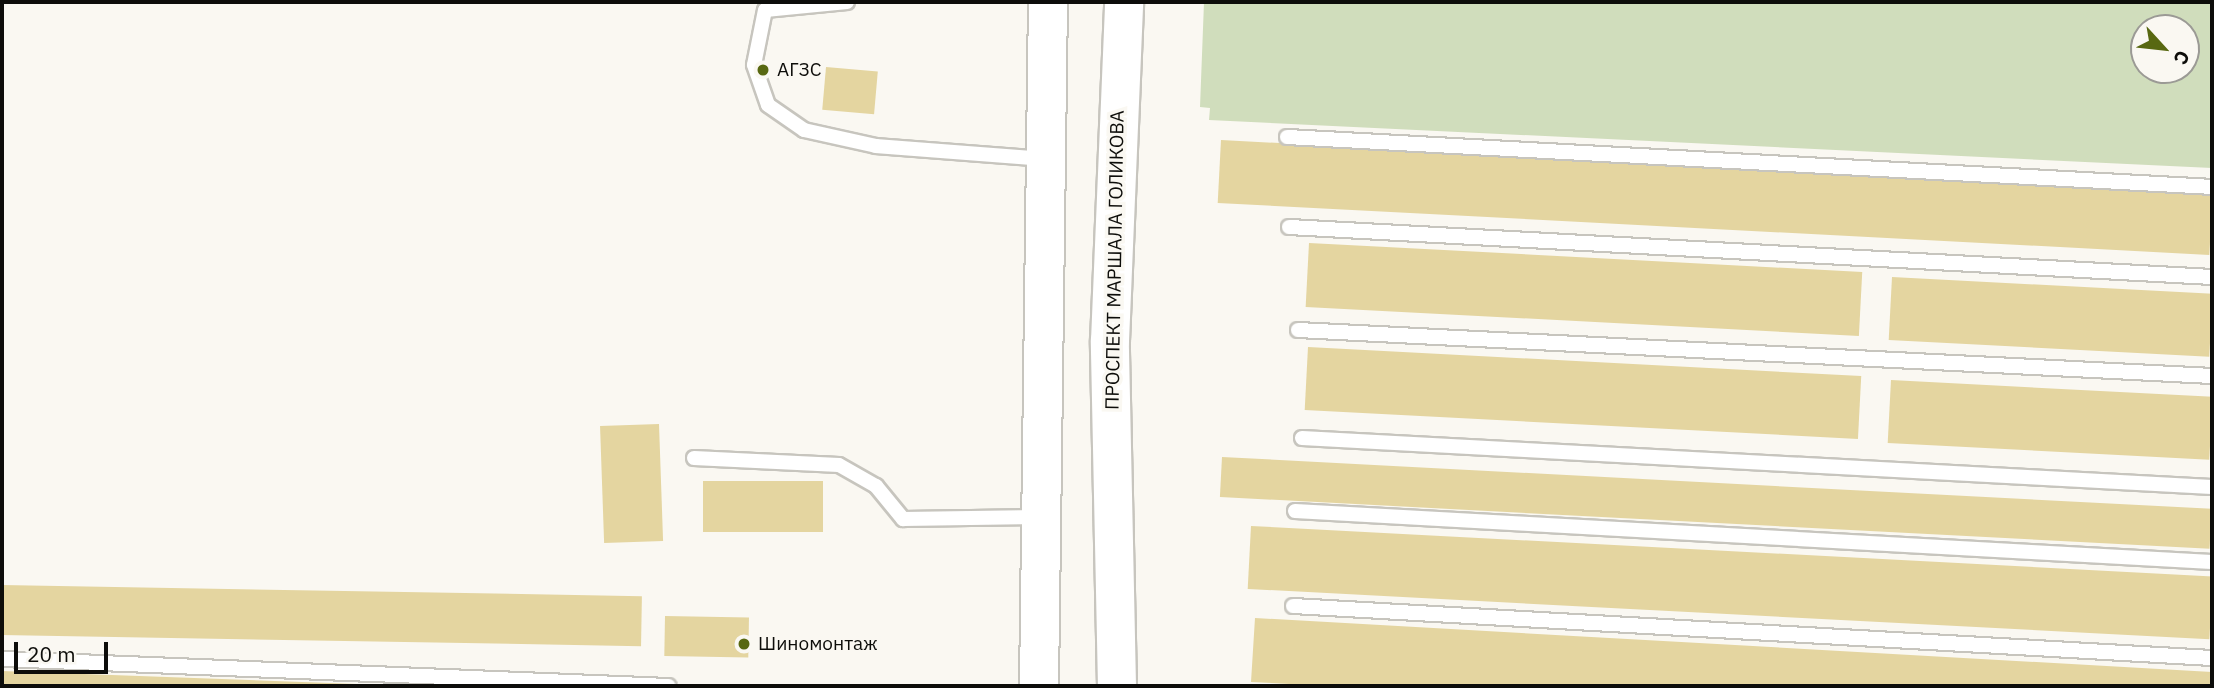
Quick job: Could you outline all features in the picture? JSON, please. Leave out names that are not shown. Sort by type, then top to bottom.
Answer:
[{"type":"main road","points":[[1039,686],[1048,2]]},
{"type":"main road","name":"ПРОСПЕКТ МАРШАЛА ГОЛИКОВА","points":[[1117,686],[1110,341],[1124,2]]},
{"type":"lane","points":[[847,2],[765,10],[754,65],[768,105],[804,130],[876,146],[1045,159]]},
{"type":"lane","points":[[1287,137],[2212,187]]},
{"type":"lane","points":[[1289,227],[2212,277]]},
{"type":"lane","points":[[1298,330],[2212,376]]},
{"type":"lane","points":[[1301,438],[2212,487]]},
{"type":"lane","points":[[694,458],[839,465],[876,486],[903,519],[1040,517]]},
{"type":"lane","points":[[1295,511],[2212,562]]},
{"type":"lane","points":[[1293,606],[2212,658]]},
{"type":"lane","points":[[2,659],[668,686]]},
{"type":"green space","points":[[1204,2],[2212,2],[2212,168],[1209,120],[1210,108],[1200,107]]},
{"type":"building","points":[[826,67],[878,72],[874,114],[822,110]]},
{"type":"building","points":[[1221,140],[2212,192],[2209,255],[1218,203]]},
{"type":"building","points":[[1309,243],[1862,272],[1859,336],[1306,307]]},
{"type":"building","points":[[1892,277],[2212,294],[2209,357],[1889,340]]},
{"type":"building","points":[[1308,347],[1861,376],[1858,439],[1305,410]]},
{"type":"building","points":[[1891,380],[2212,397],[2209,460],[1888,443]]},
{"type":"building","points":[[659,424],[663,541],[604,543],[600,426]]},
{"type":"building","points":[[1222,457],[2212,509],[2210,549],[1220,497]]},
{"type":"building","points":[[703,481],[823,481],[823,532],[703,532]]},
{"type":"building","points":[[1251,526],[2212,576],[2209,639],[1248,589]]},
{"type":"building","points":[[2,585],[642,596],[641,646],[2,635]]},
{"type":"building","points":[[665,616],[749,617],[748,657],[664,656]]},
{"type":"building","points":[[1255,618],[2212,672],[2212,686],[1328,686],[1251,682]]},
{"type":"building","points":[[2,671],[357,684],[357,686],[2,686]]},
{"type":"place","name":"АГЗС","points":[[763,70]]},
{"type":"place","name":"Шиномонтаж","points":[[744,644]]}]
